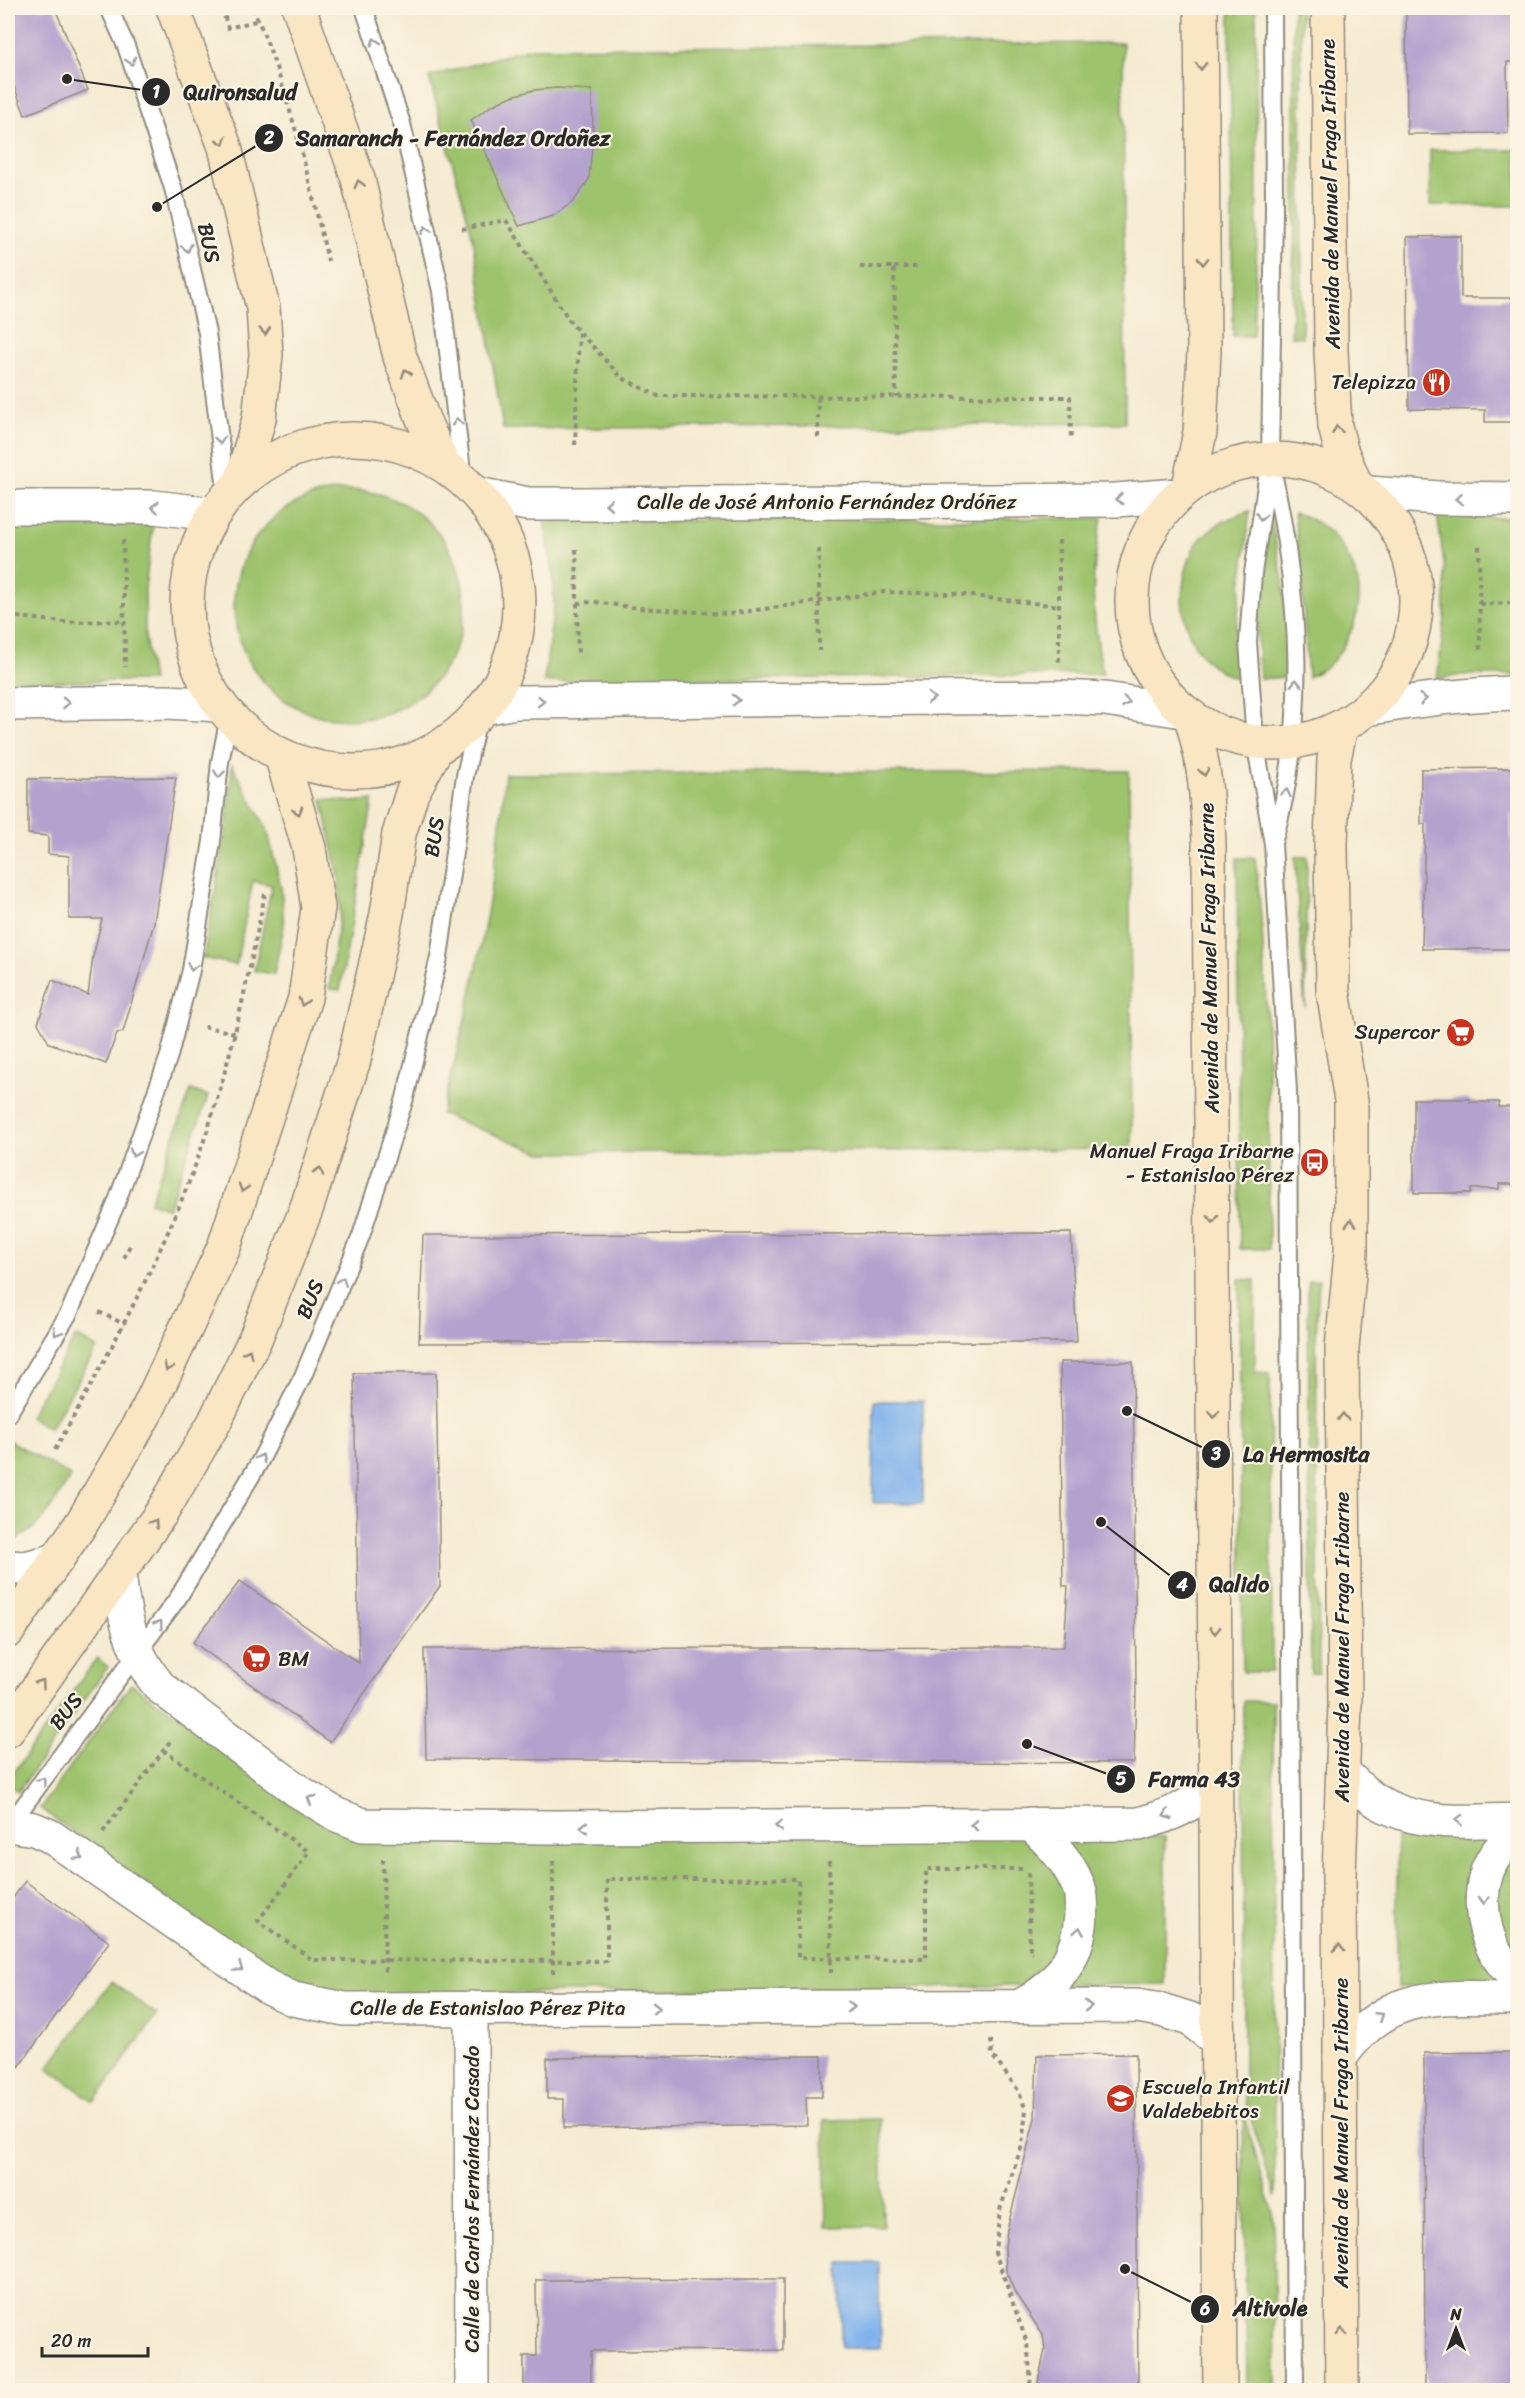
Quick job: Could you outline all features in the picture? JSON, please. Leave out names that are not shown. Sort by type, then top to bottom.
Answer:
[{"type":"street","points":[[173,8],[225,147],[263,308],[266,355],[259,419],[227,498],[196,544],[188,576],[185,610],[191,644],[201,674],[224,711],[281,755],[315,767],[359,772],[391,766],[436,749],[481,711],[503,678],[514,650],[518,622],[517,576],[502,532],[461,480],[423,418],[400,357],[358,178],[299,8]]},
{"type":"street","points":[[1184,490],[1200,432],[1204,351],[1201,8]]},
{"type":"street","name":"Avenida de Manuel Fraga Iribarne","points":[[1328,8],[1331,351],[1335,426],[1341,450],[1362,489]]},
{"type":"street","points":[[8,507],[154,507],[227,498],[277,457],[318,442],[362,439],[405,447],[461,480]]},
{"type":"street","points":[[1353,718],[1396,673],[1407,653],[1413,630],[1417,604],[1416,584],[1410,558],[1389,515],[1362,489],[1317,465],[1270,459],[1229,466],[1184,490],[1147,536],[1133,579],[1129,601],[1137,644],[1148,666],[1165,692],[1186,713],[1209,727],[1255,741],[1294,741],[1353,718],[1414,700],[1480,693],[1518,693]]},
{"type":"street","name":"Calle de José Antonio Fernández Ordóñez","points":[[461,480],[528,504],[1116,500],[1184,490]]},
{"type":"street","points":[[1362,489],[1439,498],[1518,499]]},
{"type":"street","points":[[481,711],[516,702],[1060,697],[1105,699],[1186,713]]},
{"type":"street","points":[[8,704],[167,702],[224,711]]},
{"type":"street","name":"Avenida de Manuel Fraga Iribarne","points":[[1186,713],[1198,741],[1206,777],[1209,844],[1220,2391]]},
{"type":"street","name":"Avenida de Manuel Fraga Iribarne","points":[[1342,2391],[1339,1876],[1345,1676],[1342,1348],[1351,1253],[1350,1100],[1333,991],[1331,856],[1334,759],[1353,718]]},
{"type":"street","points":[[8,1730],[162,1512],[214,1423],[256,1337],[307,1207],[354,1060],[387,914],[399,834],[412,793],[436,749]]},
{"type":"street","points":[[8,1631],[83,1521],[148,1409],[224,1247],[305,999],[318,908],[309,848],[281,755]]},
{"type":"street","points":[[8,1567],[25,1568],[57,1560]]},
{"type":"street","points":[[119,1574],[127,1629],[137,1655],[160,1687],[298,1791],[337,1815],[363,1825],[587,1827],[1139,1824],[1166,1817],[1194,1803],[1216,1783]]},
{"type":"street","points":[[1343,1772],[1370,1797],[1391,1809],[1416,1817],[1455,1821],[1518,1820]]},
{"type":"street","points":[[1020,2006],[1038,1998],[1061,1975],[1073,1953],[1080,1931],[1082,1903],[1078,1883],[1060,1853],[1031,1824]]},
{"type":"street","name":"Calle de Estanislao Pérez Pita","points":[[8,1826],[34,1829],[50,1836],[251,1976],[294,1999],[345,2009],[1137,2006],[1161,2010],[1190,2019],[1218,2041]]},
{"type":"street","points":[[1518,1832],[1503,1844],[1487,1872],[1483,1902],[1485,1924],[1493,1952],[1518,1978]]},
{"type":"street","points":[[1340,2058],[1350,2042],[1365,2027],[1378,2016],[1398,2006],[1428,1999],[1518,1998]]},
{"type":"street","name":"Calle de Carlos Fernández Casado","points":[[471,2008],[472,2391]]},
{"type":"lane","name":"BUS","points":[[109,8],[126,46],[173,188],[207,333],[227,498]]},
{"type":"lane","points":[[364,8],[402,124],[441,291],[461,480]]},
{"type":"lane","points":[[1273,8],[1274,209],[1270,459],[1253,573],[1248,642],[1255,741],[1273,844],[1288,1091],[1295,2391]]},
{"type":"lane","points":[[1270,459],[1288,550],[1296,634],[1294,741],[1287,788],[1273,844]]},
{"type":"lane","points":[[8,1414],[69,1313],[116,1204],[169,1056],[192,970],[212,841],[224,711]]},
{"type":"lane","name":"BUS","points":[[8,1826],[137,1655],[202,1561],[259,1463],[303,1376],[361,1236],[405,1098],[439,957],[465,776],[481,711]]},
{"type":"path","points":[[222,8],[228,28],[259,20]]},
{"type":"path","points":[[253,8],[268,41],[307,167],[328,261]]},
{"type":"path","points":[[462,229],[506,220],[571,323],[622,378],[658,396],[1070,397],[1071,440]]},
{"type":"path","points":[[860,267],[918,267]]},
{"type":"path","points":[[894,267],[896,397]]},
{"type":"path","points":[[575,445],[579,331]]},
{"type":"path","points":[[818,397],[818,440]]},
{"type":"path","points":[[123,539],[125,671]]},
{"type":"path","points":[[1059,540],[1059,669]]},
{"type":"path","points":[[1479,546],[1480,654]]},
{"type":"path","points":[[576,549],[578,657]]},
{"type":"path","points":[[819,549],[819,651]]},
{"type":"path","points":[[577,603],[596,602],[638,608],[728,614],[884,592],[955,594],[1059,606]]},
{"type":"path","points":[[1480,604],[1518,603]]},
{"type":"path","points":[[8,616],[65,622],[124,621]]},
{"type":"path","points":[[55,1450],[116,1341],[159,1251],[198,1157],[224,1080],[243,1005],[265,894]]},
{"type":"path","points":[[99,1837],[177,1732]]},
{"type":"path","points":[[163,1750],[309,1852],[258,1921],[313,1960],[607,1961],[607,1879],[798,1879],[798,1958],[926,1959],[926,1869],[1028,1869],[1030,1953]]},
{"type":"path","points":[[829,1850],[831,1980]]},
{"type":"path","points":[[383,1853],[385,1978]]},
{"type":"path","points":[[553,1853],[553,1983]]},
{"type":"path","points":[[991,2037],[992,2055],[1018,2090],[1026,2110],[1022,2145],[1000,2210],[995,2252],[1027,2343],[1030,2380],[1028,2391]]},
{"type":"green space","points":[[1230,8],[1256,8],[1257,241],[1253,336],[1233,336]]},
{"type":"green space","points":[[1293,8],[1301,8],[1302,337],[1291,336],[1295,214]]},
{"type":"green space","points":[[1123,43],[1125,423],[503,429],[473,238],[429,77],[531,48]]},
{"type":"green space","points":[[1430,150],[1517,150],[1517,206],[1430,205]]},
{"type":"green space","points":[[349,490],[393,499],[422,516],[438,532],[459,572],[464,605],[455,649],[438,678],[422,694],[382,715],[349,720],[305,711],[276,694],[260,678],[239,638],[234,605],[243,561],[260,532],[276,516],[316,495]]},
{"type":"green space","points":[[1250,511],[1236,630],[1239,679],[1218,670],[1199,651],[1187,627],[1182,602],[1190,557],[1199,541],[1222,522]]},
{"type":"green space","points":[[1294,513],[1318,523],[1338,541],[1352,564],[1359,590],[1358,609],[1352,629],[1342,648],[1329,665],[1308,677],[1300,558]]},
{"type":"green space","points":[[1437,513],[1466,517],[1517,518],[1517,675],[1462,675],[1437,679],[1445,618],[1445,571]]},
{"type":"green space","points":[[1271,517],[1283,581],[1287,628],[1286,677],[1260,679],[1258,617]]},
{"type":"green space","points":[[1102,518],[1095,558],[1093,596],[1103,674],[544,682],[554,605],[553,572],[544,521]]},
{"type":"green space","points":[[153,525],[145,588],[145,636],[152,681],[8,682],[8,526]]},
{"type":"green space","points":[[232,765],[267,829],[281,887],[284,926],[274,974],[254,971],[272,885],[253,881],[236,965],[203,958],[227,824]]},
{"type":"green space","points":[[1129,771],[1132,1149],[542,1153],[441,1114],[481,946],[501,817],[505,774]]},
{"type":"green space","points":[[322,799],[353,802],[373,800],[340,990],[329,989],[340,913],[339,877]]},
{"type":"green space","points":[[1295,857],[1307,857],[1305,1007]]},
{"type":"green space","points":[[1237,858],[1255,858],[1260,907],[1268,1054],[1269,1249],[1240,1249]]},
{"type":"green space","points":[[191,1090],[208,1096],[168,1209],[150,1202]]},
{"type":"green space","points":[[1239,1279],[1255,1280],[1255,1372],[1270,1373],[1272,1672],[1243,1672]]},
{"type":"green space","points":[[1319,1280],[1316,1334],[1319,1673],[1311,1673],[1308,1281]]},
{"type":"green space","points":[[76,1336],[97,1348],[50,1429],[29,1417]]},
{"type":"green space","points":[[8,1440],[71,1476],[52,1507],[38,1524],[20,1538],[8,1543]]},
{"type":"green space","points":[[97,1658],[108,1667],[18,1792],[8,1784],[8,1780]]},
{"type":"green space","points":[[131,1684],[349,1832],[1165,1837],[1165,1984],[359,1995],[289,1988],[40,1808]]},
{"type":"green space","points":[[1243,1701],[1273,1701],[1275,2196],[1244,2097]]},
{"type":"green space","points":[[1517,1830],[1517,1986],[1397,1987],[1397,1831]]},
{"type":"green space","points":[[111,1982],[157,2015],[94,2102],[48,2068]]},
{"type":"green space","points":[[1243,2112],[1273,2213],[1276,2390],[1247,2390]]},
{"type":"green space","points":[[881,2119],[883,2226],[826,2227],[824,2120]]},
{"type":"water","points":[[874,1401],[923,1401],[923,1503],[873,1503]]},
{"type":"water","points":[[840,2263],[879,2263],[880,2348],[841,2348]]},
{"type":"building","points":[[8,8],[55,8],[88,90],[25,115],[8,70]]},
{"type":"building","points":[[1406,8],[1518,8],[1518,62],[1507,62],[1508,133],[1407,134]]},
{"type":"building","points":[[557,88],[592,90],[593,135],[589,179],[574,201],[553,216],[519,226],[471,120],[493,105],[512,96],[534,90]]},
{"type":"building","points":[[1461,236],[1461,298],[1518,298],[1518,422],[1485,422],[1485,410],[1409,409],[1407,237]]},
{"type":"building","points":[[1514,768],[1514,814],[1511,814],[1511,830],[1516,949],[1422,949],[1425,824],[1421,824],[1421,769]]},
{"type":"building","points":[[176,777],[154,923],[123,1032],[117,1033],[106,1064],[49,1043],[38,1023],[52,980],[88,995],[93,957],[102,919],[69,919],[69,856],[48,854],[48,836],[28,834],[28,779]]},
{"type":"building","points":[[1414,1099],[1470,1099],[1470,1102],[1499,1102],[1499,1107],[1518,1107],[1518,1184],[1499,1184],[1499,1189],[1471,1189],[1471,1193],[1414,1193]]},
{"type":"building","points":[[1071,1233],[1077,1342],[419,1343],[423,1235]]},
{"type":"building","points":[[1060,1362],[1133,1362],[1136,1691],[1134,1763],[426,1759],[424,1649],[1064,1647],[1068,1586],[1063,1586]]},
{"type":"building","points":[[354,1373],[436,1373],[440,1586],[330,1742],[193,1642],[240,1581],[359,1663]]},
{"type":"building","points":[[25,1881],[109,1942],[8,2082],[8,1905]]},
{"type":"building","points":[[1518,2052],[1518,2391],[1425,2391],[1424,2053]]},
{"type":"building","points":[[1136,2054],[1138,2391],[1036,2391],[1045,2350],[1043,2335],[1015,2293],[1006,2271],[1005,2248],[1007,2230],[1035,2118],[1037,2055]]},
{"type":"building","points":[[822,2056],[822,2097],[806,2097],[807,2125],[564,2128],[564,2099],[547,2099],[547,2058]]},
{"type":"building","points":[[783,2279],[783,2350],[591,2351],[591,2391],[524,2391],[524,2356],[537,2356],[536,2280]]},
{"type":"place","name":"Quironsalud","points":[[67,79]]},
{"type":"place","name":"Samaranch - Fernández Ordoñez","points":[[157,207]]},
{"type":"place","name":"Telepizza","points":[[1437,382]]},
{"type":"place","name":"Supercor","points":[[1460,1032]]},
{"type":"place","name":"Manuel Fraga Iribarne - Estanislao Pérez","points":[[1315,1163]]},
{"type":"place","name":"La Hermosita","points":[[1127,1411]]},
{"type":"place","name":"Qalido","points":[[1101,1522]]},
{"type":"place","name":"BM","points":[[257,1659]]},
{"type":"place","name":"Farma 43","points":[[1027,1744]]},
{"type":"place","name":"Escuela Infantil Valdebebitos","points":[[1121,2099]]},
{"type":"place","name":"Altivole","points":[[1125,2269]]}]
